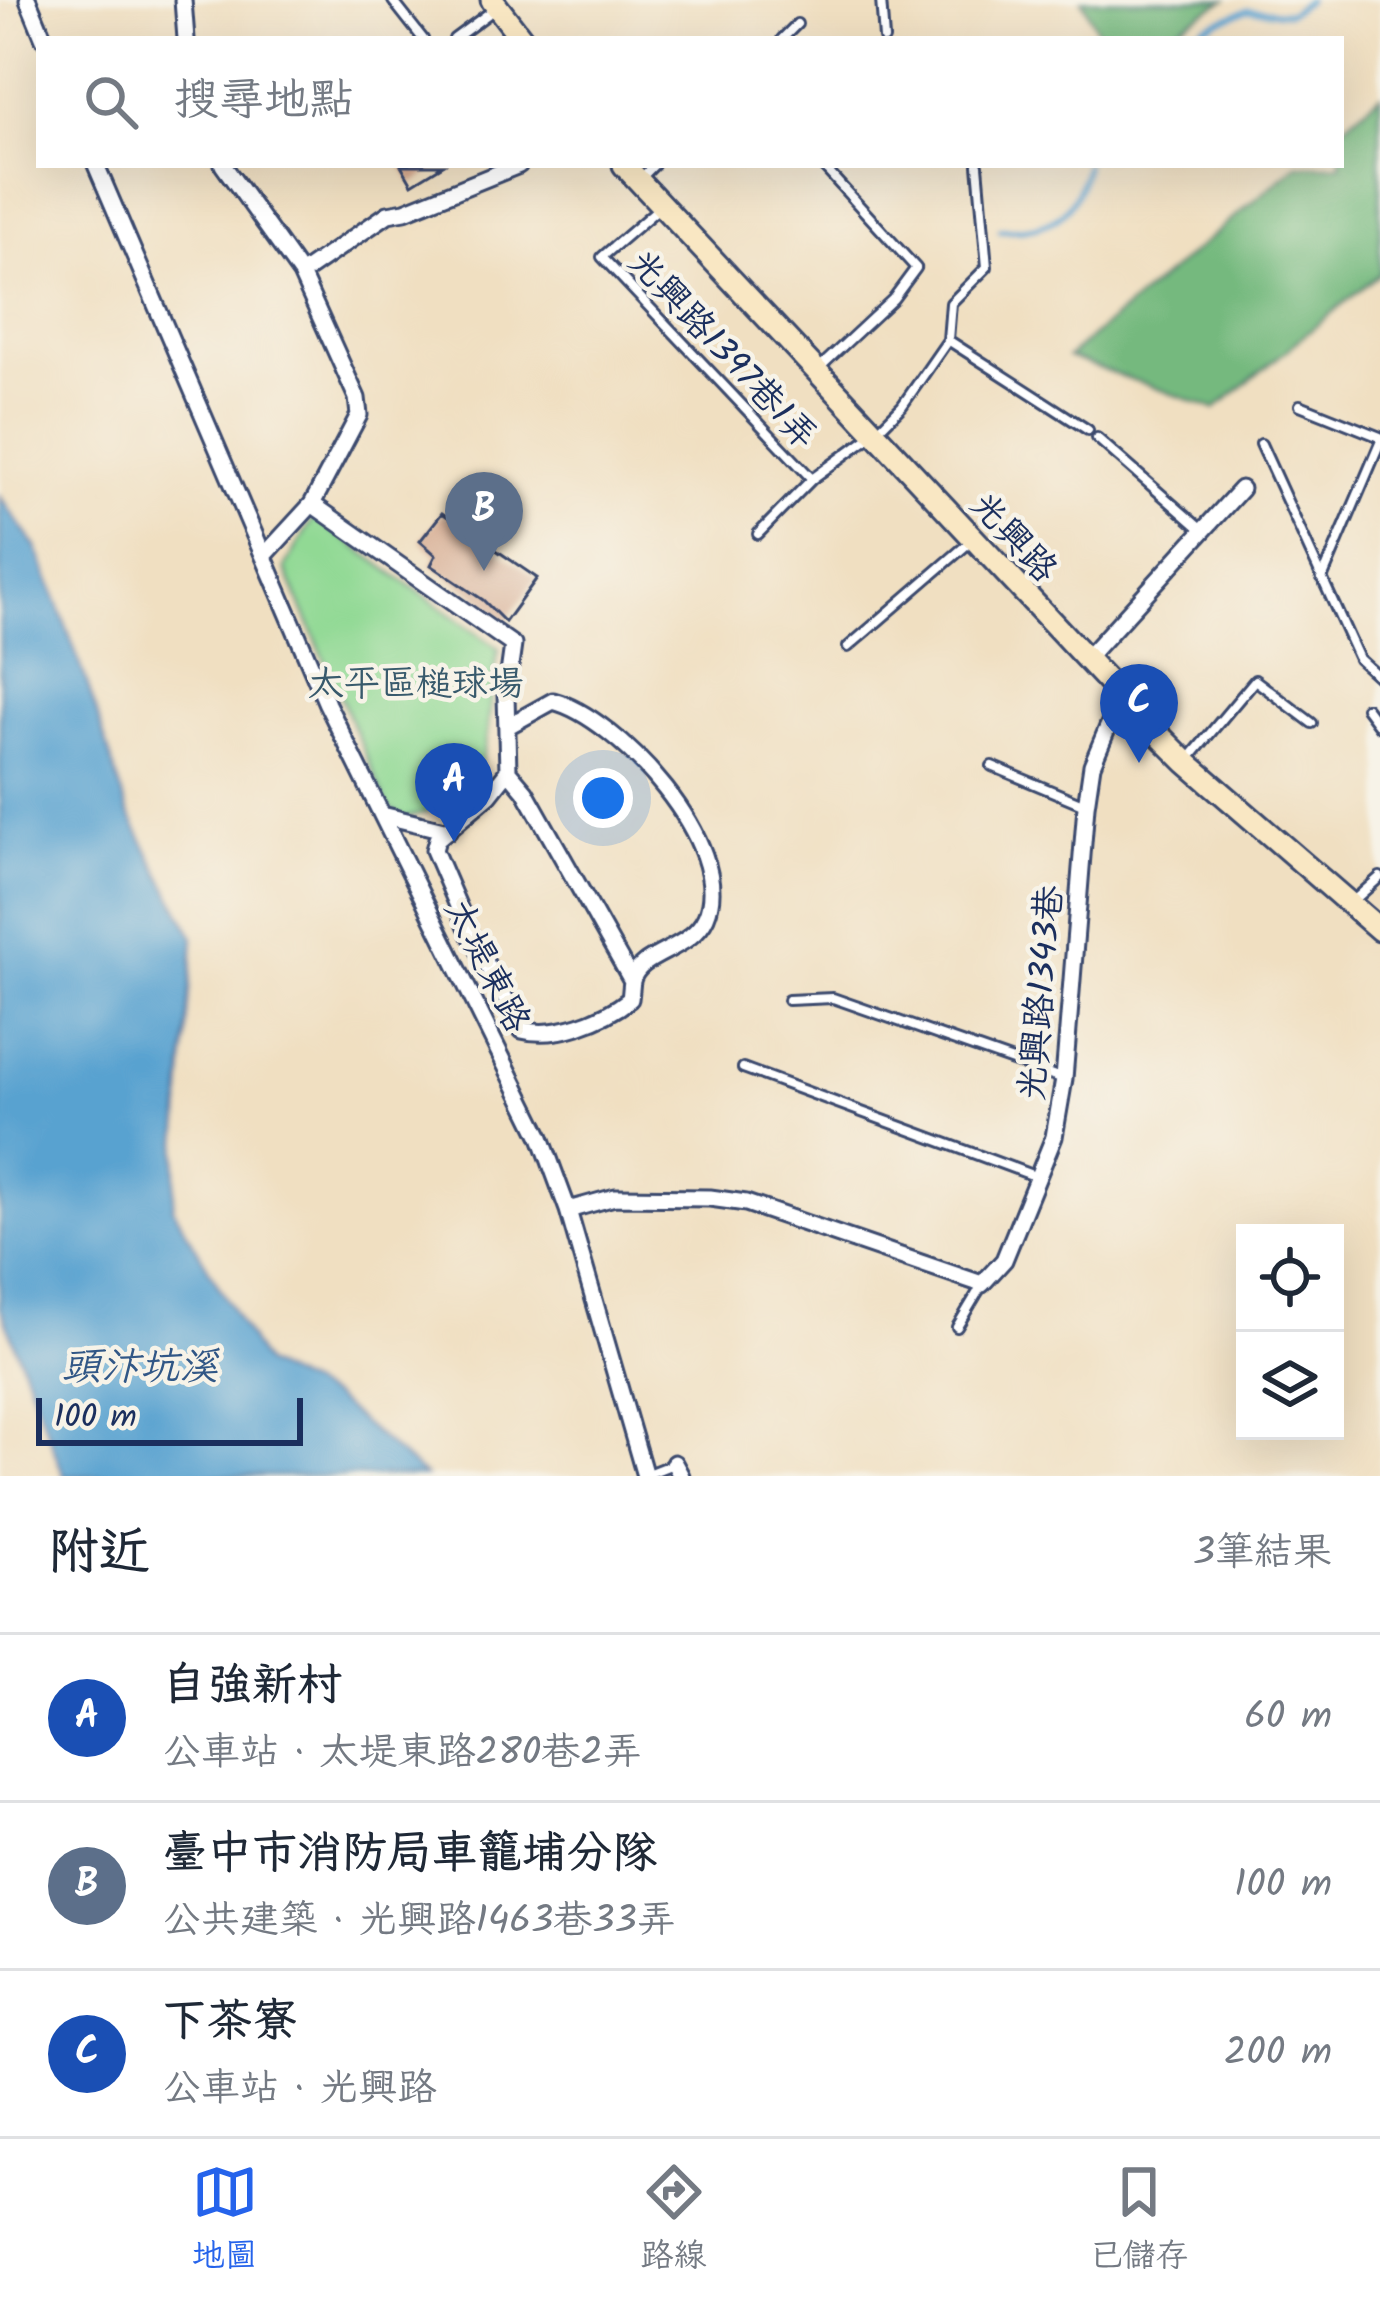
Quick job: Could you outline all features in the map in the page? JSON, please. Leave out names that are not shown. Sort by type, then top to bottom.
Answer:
[{"type":"main road","points":[[495,3],[520,36]]},
{"type":"main road","name":"光興路","points":[[639,170],[661,206],[1121,696],[1186,762],[1380,930]]},
{"type":"street","points":[[28,0],[43,36]]},
{"type":"street","points":[[183,0],[186,36]]},
{"type":"street","name":"太堤東路","points":[[97,168],[327,704],[389,817],[541,1137],[568,1210],[645,1476]]},
{"type":"street","points":[[225,168],[301,274],[357,398],[359,415],[312,504],[265,555]]},
{"type":"street","points":[[301,274],[388,214],[512,168]]},
{"type":"street","points":[[1086,658],[1241,489]]},
{"type":"street","points":[[312,504],[513,645],[506,695],[508,771],[489,795],[437,839],[434,850],[471,936],[522,1030],[540,1033],[606,1017],[630,999],[632,979],[525,791],[508,771]]},
{"type":"street","name":"光興路1343巷","points":[[982,1284],[1004,1260],[1054,1137],[1064,1079],[1092,765],[1121,696]]},
{"type":"street","points":[[508,726],[553,701],[573,706],[613,738],[693,824],[707,859],[710,903],[706,916],[688,941],[655,956],[632,979]]},
{"type":"street","points":[[389,817],[448,831]]},
{"type":"street","points":[[568,1210],[615,1198],[710,1198],[746,1203],[982,1284]]},
{"type":"lane","points":[[881,0],[884,36]]},
{"type":"lane","points":[[393,1],[421,36]]},
{"type":"lane","points":[[457,36],[495,3]]},
{"type":"lane","points":[[785,36],[797,24]]},
{"type":"lane","points":[[816,371],[893,299],[916,268],[825,168]]},
{"type":"lane","points":[[758,534],[812,479],[875,433],[902,406],[948,340],[951,303],[987,267],[978,168]]},
{"type":"lane","name":"光興路1397巷1弄","points":[[661,206],[602,257],[812,479]]},
{"type":"lane","points":[[948,340],[1088,430]]},
{"type":"lane","points":[[1300,405],[1380,440],[1321,581]]},
{"type":"lane","points":[[1096,438],[1202,531]]},
{"type":"lane","points":[[1261,444],[1359,659],[1380,678]]},
{"type":"lane","points":[[848,647],[972,540]]},
{"type":"lane","points":[[1186,762],[1255,680],[1312,723]]},
{"type":"lane","points":[[1366,708],[1380,727]]},
{"type":"lane","points":[[992,766],[1086,806]]},
{"type":"lane","points":[[1351,903],[1380,877]]},
{"type":"lane","points":[[788,1000],[833,998],[1064,1079]]},
{"type":"lane","points":[[743,1068],[1040,1178]]},
{"type":"lane","name":"光興路1343巷","points":[[957,1327],[982,1284]]},
{"type":"lane","points":[[645,1476],[677,1470]]},
{"type":"green space","points":[[1082,0],[1225,0],[1164,36],[1100,36]]},
{"type":"green space","points":[[1380,95],[1380,273],[1215,409],[1068,357],[1293,168],[1344,168],[1344,125]]},
{"type":"green space","name":"太平區槌球場","points":[[314,517],[499,649],[483,754],[461,792],[438,807],[405,818],[388,807],[285,568]]},
{"type":"water","name":"頭汴坑溪","points":[[0,497],[37,548],[128,812],[194,938],[173,1208],[264,1364],[332,1397],[425,1476],[64,1476],[0,1306]]},
{"type":"building","points":[[403,168],[438,168],[412,184]]},
{"type":"building","points":[[442,513],[537,578],[505,622],[483,600],[431,565],[436,555],[420,541]]},
{"type":"waterway","points":[[1196,36],[1204,27],[1248,10],[1289,13],[1308,0]]},
{"type":"waterway","points":[[1000,230],[1033,228],[1058,217],[1075,197],[1085,168]]},
{"type":"place","name":"臺中市消防局車籠埔分隊","points":[[484,571]]},
{"type":"place","name":"下茶寮","points":[[1139,763]]},
{"type":"place","name":"自強新村","points":[[454,842]]}]
